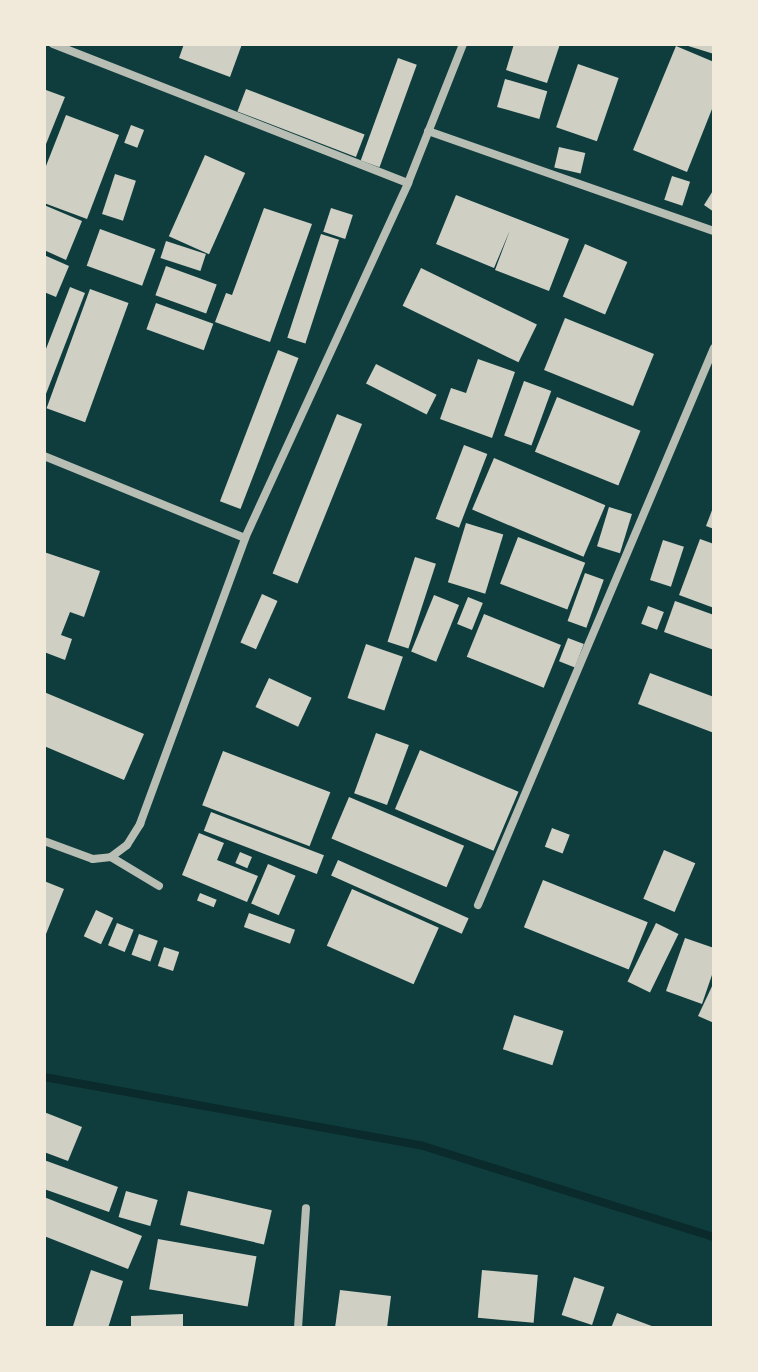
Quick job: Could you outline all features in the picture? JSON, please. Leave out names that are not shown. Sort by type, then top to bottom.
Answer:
[{"type":"street","points":[[53,44],[408,183]]},
{"type":"street","points":[[44,841],[93,859],[111,857],[127,845],[140,824],[245,538],[408,183],[463,44]]},
{"type":"street","points":[[428,131],[714,231]]},
{"type":"street","points":[[478,905],[714,348]]},
{"type":"street","points":[[44,456],[245,538]]},
{"type":"street","points":[[111,857],[159,886]]},
{"type":"street","points":[[298,1328],[306,1208]]},
{"type":"building","points":[[184,44],[242,44],[230,77],[179,58]]},
{"type":"building","points":[[514,44],[560,44],[547,83],[506,70]]},
{"type":"building","points":[[714,44],[714,54],[685,45]]},
{"type":"building","points":[[676,46],[714,62],[714,104],[687,172],[633,150]]},
{"type":"building","points":[[398,58],[417,65],[380,167],[361,160]]},
{"type":"building","points":[[578,64],[619,78],[597,141],[556,127]]},
{"type":"building","points":[[505,79],[547,91],[539,119],[497,107]]},
{"type":"building","points":[[246,89],[365,135],[356,157],[237,111]]},
{"type":"building","points":[[46,90],[65,97],[44,149],[44,96]]},
{"type":"building","points":[[66,115],[119,135],[87,219],[44,203],[44,171]]},
{"type":"building","points":[[131,125],[144,130],[137,148],[124,143]]},
{"type":"building","points":[[559,147],[585,153],[581,174],[554,167]]},
{"type":"building","points":[[205,155],[245,173],[209,254],[169,236]]},
{"type":"building","points":[[115,174],[136,181],[123,221],[102,214]]},
{"type":"building","points":[[672,176],[690,182],[682,206],[664,200]]},
{"type":"building","points":[[714,189],[714,212],[704,205]]},
{"type":"building","points":[[456,195],[569,239],[549,291],[495,270],[510,230],[494,268],[436,244]]},
{"type":"building","points":[[44,205],[82,221],[66,260],[44,250]]},
{"type":"building","points":[[264,208],[312,224],[270,342],[215,322],[226,293],[232,295]]},
{"type":"building","points":[[331,208],[353,215],[345,239],[323,232]]},
{"type":"building","points":[[100,229],[155,249],[142,286],[87,266]]},
{"type":"building","points":[[321,234],[339,240],[305,344],[287,338]]},
{"type":"building","points":[[166,241],[206,254],[200,271],[160,258]]},
{"type":"building","points":[[585,244],[627,262],[605,314],[563,296]]},
{"type":"building","points":[[44,255],[69,266],[56,297],[44,292]]},
{"type":"building","points":[[166,266],[217,284],[206,314],[155,295]]},
{"type":"building","points":[[421,268],[537,325],[519,362],[403,306]]},
{"type":"building","points":[[70,287],[85,293],[44,399],[44,354]]},
{"type":"building","points":[[90,289],[129,303],[85,422],[47,408]]},
{"type":"building","points":[[156,303],[213,324],[204,350],[146,329]]},
{"type":"building","points":[[565,318],[654,354],[633,406],[544,370]]},
{"type":"building","points":[[278,350],[299,358],[240,509],[220,501]]},
{"type":"building","points":[[478,359],[515,372],[492,438],[440,419],[451,388],[466,393]]},
{"type":"building","points":[[376,364],[437,395],[427,414],[366,384]]},
{"type":"building","points":[[524,381],[551,391],[531,445],[504,436]]},
{"type":"building","points":[[557,397],[640,431],[618,485],[535,452]]},
{"type":"building","points":[[337,414],[362,424],[298,584],[273,573]]},
{"type":"building","points":[[464,445],[487,454],[459,528],[436,519]]},
{"type":"building","points":[[494,458],[605,505],[584,557],[472,510]]},
{"type":"building","points":[[714,505],[714,529],[706,526]]},
{"type":"building","points":[[609,507],[632,514],[620,553],[597,546]]},
{"type":"building","points":[[466,523],[503,534],[485,594],[448,582]]},
{"type":"building","points":[[518,537],[585,563],[567,609],[500,584]]},
{"type":"building","points":[[700,539],[714,544],[714,608],[679,595]]},
{"type":"building","points":[[663,540],[684,547],[671,587],[650,580]]},
{"type":"building","points":[[44,552],[100,571],[84,617],[70,612],[61,635],[72,639],[65,660],[44,652]]},
{"type":"building","points":[[415,557],[436,564],[408,648],[387,642]]},
{"type":"building","points":[[585,573],[604,580],[586,628],[568,621]]},
{"type":"building","points":[[262,594],[278,601],[256,649],[240,642]]},
{"type":"building","points":[[434,595],[459,605],[436,662],[411,652]]},
{"type":"building","points":[[468,597],[483,603],[472,630],[457,624]]},
{"type":"building","points":[[675,601],[714,615],[714,650],[664,632]]},
{"type":"building","points":[[648,606],[664,612],[657,630],[641,624]]},
{"type":"building","points":[[484,614],[561,645],[544,688],[467,657]]},
{"type":"building","points":[[568,638],[584,644],[575,667],[559,661]]},
{"type":"building","points":[[366,644],[403,657],[384,711],[347,698]]},
{"type":"building","points":[[650,673],[714,697],[714,733],[638,704]]},
{"type":"building","points":[[269,678],[312,698],[298,727],[255,707]]},
{"type":"building","points":[[44,692],[144,734],[124,780],[44,746]]},
{"type":"building","points":[[376,733],[409,745],[387,805],[354,793]]},
{"type":"building","points":[[420,750],[518,792],[493,851],[395,809]]},
{"type":"building","points":[[223,751],[330,792],[310,846],[202,805]]},
{"type":"building","points":[[349,797],[464,846],[446,887],[331,838]]},
{"type":"building","points":[[211,812],[324,855],[317,874],[204,831]]},
{"type":"building","points":[[552,828],[570,835],[563,853],[545,847]]},
{"type":"building","points":[[199,833],[224,843],[217,860],[258,876],[247,902],[182,875]]},
{"type":"building","points":[[664,850],[695,863],[675,912],[643,899]]},
{"type":"building","points":[[240,852],[252,857],[247,868],[235,863]]},
{"type":"building","points":[[338,860],[469,918],[462,934],[331,876]]},
{"type":"building","points":[[268,864],[296,876],[279,915],[251,904]]},
{"type":"building","points":[[543,880],[648,922],[629,970],[524,927]]},
{"type":"building","points":[[44,881],[64,889],[44,939]]},
{"type":"building","points":[[352,889],[439,928],[414,984],[327,946]]},
{"type":"building","points":[[200,893],[217,900],[214,907],[197,900]]},
{"type":"building","points":[[96,910],[113,918],[101,944],[84,936]]},
{"type":"building","points":[[249,913],[295,930],[290,944],[244,927]]},
{"type":"building","points":[[117,923],[134,930],[125,952],[108,945]]},
{"type":"building","points":[[656,923],[678,934],[650,992],[628,981]]},
{"type":"building","points":[[139,934],[158,941],[150,962],[131,955]]},
{"type":"building","points":[[685,938],[714,948],[714,969],[702,1004],[666,991]]},
{"type":"building","points":[[164,947],[179,952],[173,971],[158,966]]},
{"type":"building","points":[[714,982],[714,1023],[698,1016]]},
{"type":"building","points":[[514,1015],[563,1031],[552,1065],[503,1049]]},
{"type":"building","points":[[44,1112],[82,1127],[68,1161],[44,1152]]},
{"type":"building","points":[[44,1160],[118,1187],[109,1212],[44,1189]]},
{"type":"building","points":[[126,1191],[158,1200],[150,1226],[119,1217]]},
{"type":"building","points":[[188,1191],[272,1210],[264,1244],[180,1225]]},
{"type":"building","points":[[44,1197],[142,1236],[128,1269],[44,1236]]},
{"type":"building","points":[[158,1239],[256,1256],[248,1307],[149,1289]]},
{"type":"building","points":[[91,1270],[123,1281],[108,1328],[73,1326]]},
{"type":"building","points":[[482,1270],[538,1275],[534,1323],[478,1318]]},
{"type":"building","points":[[574,1277],[604,1287],[592,1325],[562,1315]]},
{"type":"building","points":[[340,1290],[391,1296],[387,1328],[335,1328]]},
{"type":"building","points":[[617,1313],[657,1328],[611,1328]]},
{"type":"building","points":[[183,1314],[183,1328],[131,1328],[131,1316]]},
{"type":"waterway","points":[[44,1077],[420,1145],[714,1237]]}]
